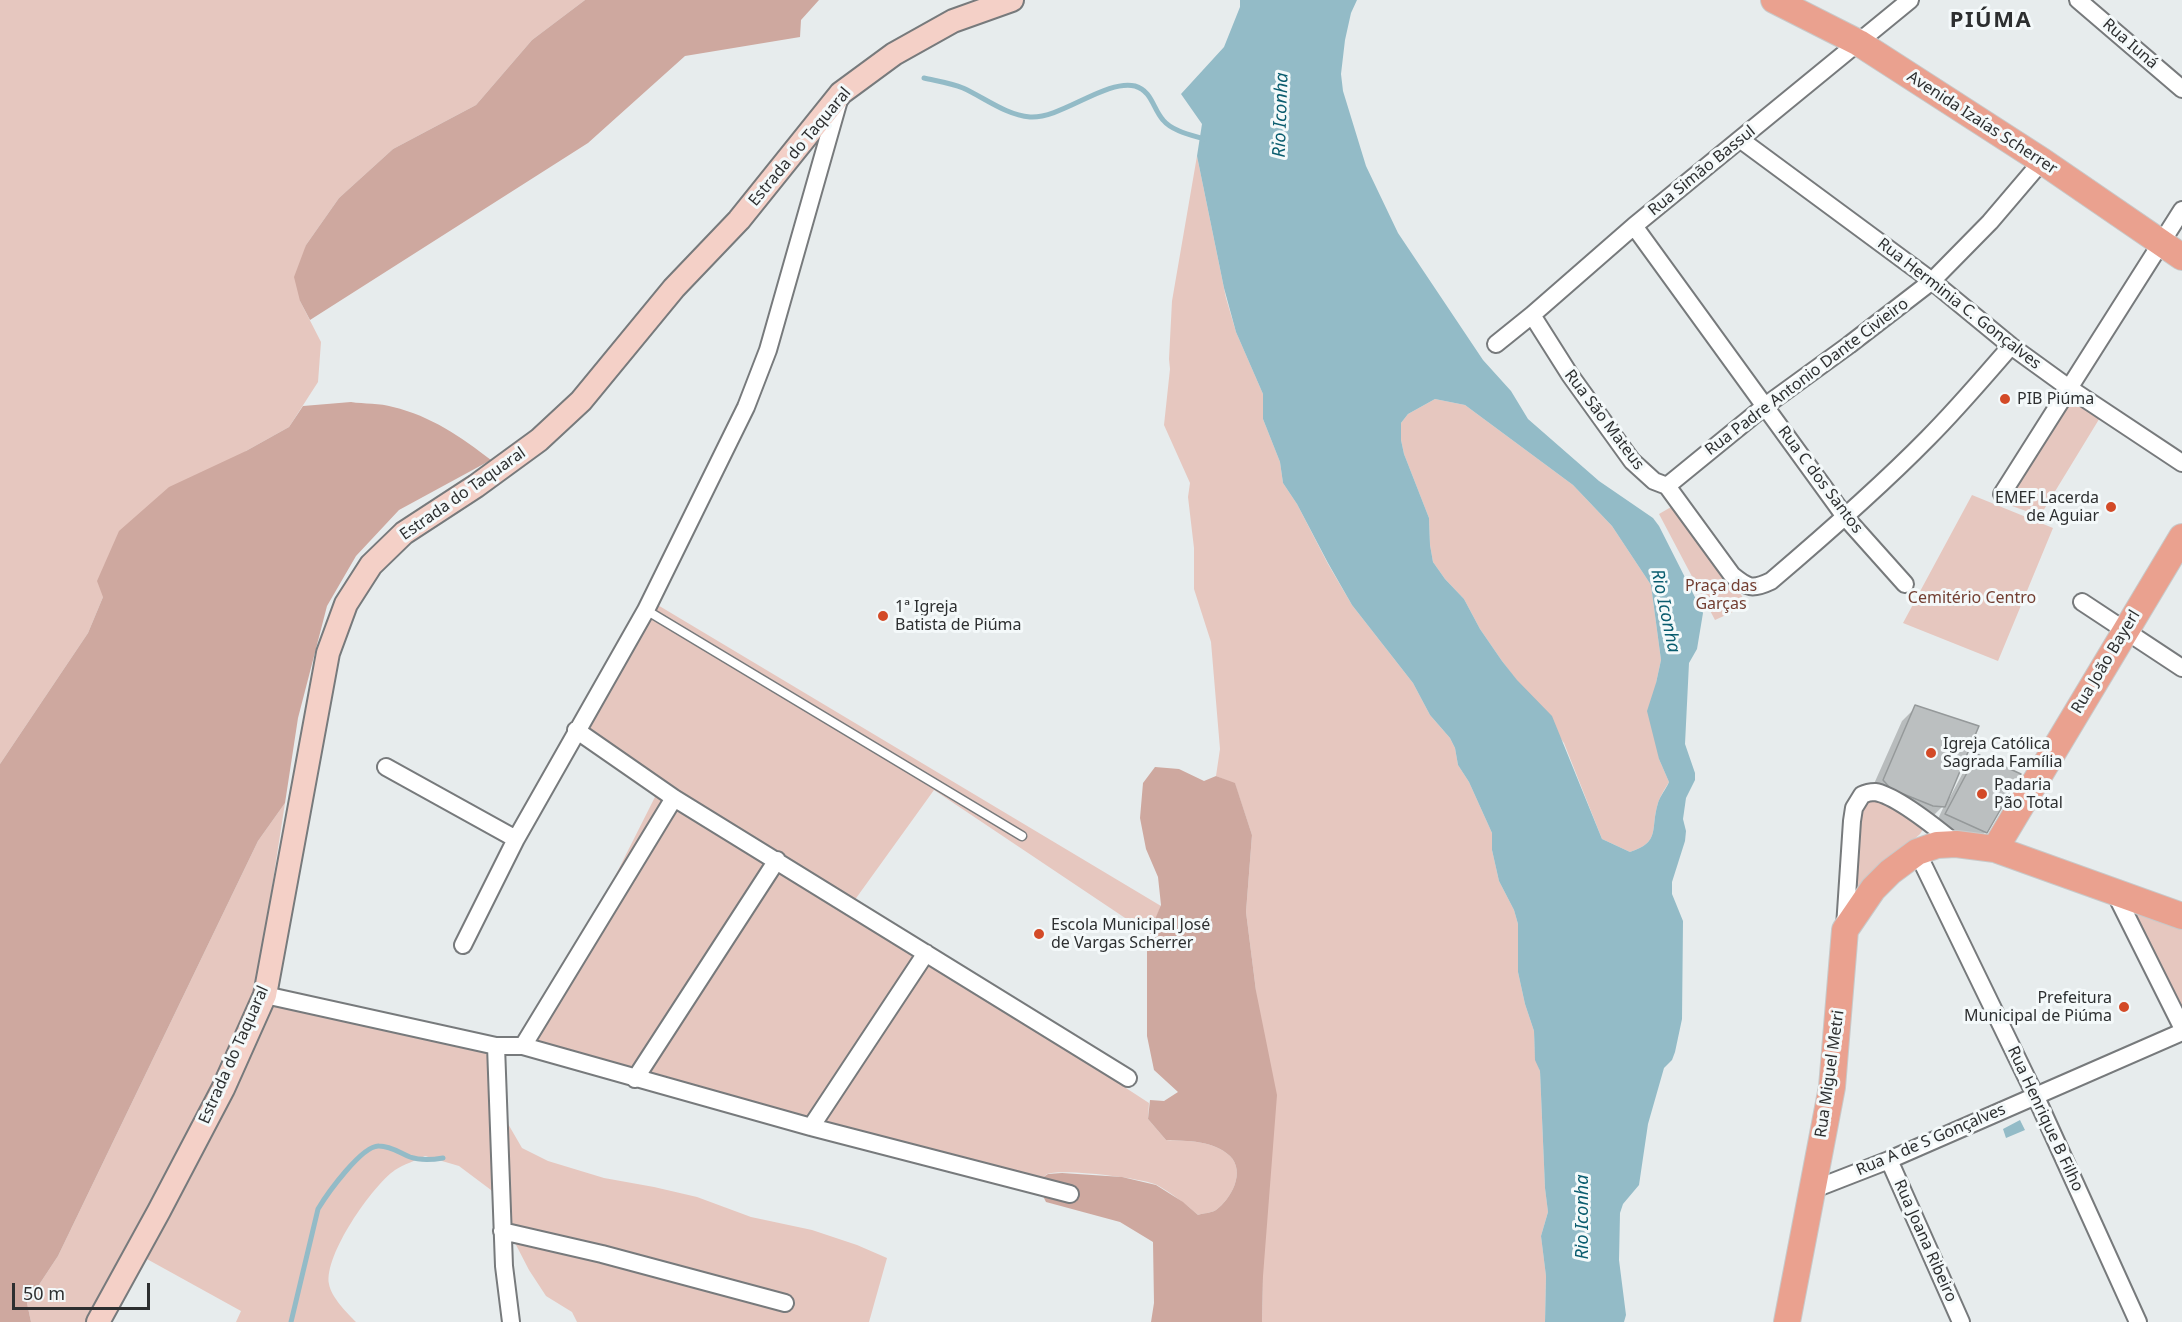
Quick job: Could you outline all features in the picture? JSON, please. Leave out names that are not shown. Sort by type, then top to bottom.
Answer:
[{"type":"main road","name":"Avenida Izaías Scherrer","points":[[1774,0],[1858,43],[2042,161],[2172,251]]},
{"type":"main road","name":"Rua João Bayerl","points":[[1995,849],[2182,537]]},
{"type":"main road","points":[[1917,852],[1937,845],[1956,844],[1995,849],[2182,916]]},
{"type":"main road","name":"Rua Miguel Metri","points":[[1787,1322],[1832,1087],[1845,930],[1873,889],[1890,872],[1917,852]]},
{"type":"street","name":"Estrada do Taquaral","points":[[98,1322],[223,1089],[265,995],[328,653],[346,604],[371,565],[404,533],[476,486],[539,440],[581,401],[674,288],[739,220],[841,93],[904,48],[953,21],[1012,0]]},
{"type":"street","name":"Rua Simão Bassul","points":[[1496,344],[1634,226],[1910,0]]},
{"type":"street","name":"Rua Iuná","points":[[2078,0],[2182,89]]},
{"type":"street","points":[[463,945],[516,839],[646,610],[746,407],[771,339],[841,93]]},
{"type":"street","name":"Rua Herminia C. Gonçalves","points":[[1741,140],[1932,281],[2011,346],[2069,388],[2182,463]]},
{"type":"street","name":"Rua Padre Antonio Dante Civieiro","points":[[1667,486],[1765,406],[1932,281],[1990,222],[2042,161]]},
{"type":"street","points":[[2002,494],[2069,388],[2172,251],[2182,210]]},
{"type":"street","name":"Rua C dos Santos","points":[[1634,226],[1845,518],[1905,584]]},
{"type":"street","name":"Rua São Mateus","points":[[1532,315],[1570,375],[1632,461],[1654,481],[1667,486],[1732,575],[1746,586],[1759,587],[1771,581],[1845,518]]},
{"type":"street","points":[[1845,518],[1930,437],[2011,346]]},
{"type":"street","points":[[2082,603],[2182,668]]},
{"type":"street","points":[[576,730],[674,798],[1128,1078]]},
{"type":"street","points":[[386,767],[516,839]]},
{"type":"street","points":[[1845,930],[1850,835],[1854,808],[1862,795],[1874,792],[1883,794],[1924,819],[1956,844]]},
{"type":"street","points":[[523,1046],[674,798]]},
{"type":"street","name":"Rua Henrique B Filho","points":[[1917,852],[2035,1095],[2138,1322]]},
{"type":"street","points":[[636,1079],[777,860]]},
{"type":"street","points":[[2114,891],[2182,1027]]},
{"type":"street","points":[[811,1127],[926,953]]},
{"type":"street","points":[[265,995],[496,1046],[523,1046],[811,1127],[1070,1194]]},
{"type":"street","name":"Rua A de S Gonçalves","points":[[1812,1190],[1889,1160],[2182,1032]]},
{"type":"street","points":[[496,1046],[502,1231],[511,1322]]},
{"type":"street","name":"Rua Joana Ribeiro","points":[[1889,1160],[1960,1322]]},
{"type":"street","points":[[502,1231],[602,1254],[785,1303]]},
{"type":"lane","points":[[646,610],[1022,836]]},
{"type":"green space","points":[[0,0],[585,0],[532,40],[476,105],[393,149],[339,198],[306,245],[300,301],[321,342],[318,382],[289,427],[246,451],[103,597],[88,633],[0,764]]},
{"type":"green space","points":[[1197,156],[1226,298],[1236,332],[1263,394],[1263,419],[1280,462],[1283,483],[1297,504],[1352,605],[1413,683],[1430,715],[1450,738],[1455,748],[1458,765],[1469,782],[1492,833],[1492,850],[1499,881],[1514,910],[1518,924],[1518,972],[1534,1031],[1535,1056],[1540,1071],[1548,1212],[1541,1236],[1546,1276],[1545,1322],[1262,1322],[1263,1276],[1256,991],[1246,912],[1252,835],[1235,784],[1216,776],[1220,749],[1211,642],[1194,589],[1194,548],[1188,497],[1190,483],[1164,425],[1170,369],[1172,301]]},
{"type":"green space","points":[[2064,392],[2101,416],[2040,516],[1995,500]]},
{"type":"green space","points":[[1435,399],[1465,405],[1573,485],[1612,526],[1651,585],[1661,660],[1656,683],[1659,759],[1669,782],[1658,803],[1653,834],[1640,848],[1630,852],[1602,839],[1564,743],[1502,661],[1480,629],[1464,599],[1433,562],[1429,518],[1404,454],[1401,423],[1408,414]]},
{"type":"green space","name":"Cemitério Centro","points":[[1972,495],[2053,528],[1998,661],[1903,623]]},
{"type":"green space","name":"Praça das Garças","points":[[1678,503],[1748,605],[1715,620],[1659,514]]},
{"type":"green space","points":[[646,598],[1161,906],[1149,934],[934,790],[849,908],[1149,1103],[1148,1119],[1166,1140],[1208,1144],[1230,1156],[1235,1162],[1237,1177],[1235,1185],[1222,1205],[1214,1211],[1198,1215],[1157,1185],[1136,1179],[1102,1175],[1055,1172],[1047,1174],[1037,1184],[533,1039],[656,795],[579,717]]},
{"type":"green space","points":[[1874,797],[1925,826],[1920,834],[1861,887],[1856,885],[1854,880],[1862,805]]},
{"type":"green space","points":[[285,803],[257,984],[495,1053],[500,1110],[522,1148],[548,1161],[604,1178],[697,1197],[751,1217],[812,1230],[887,1258],[869,1322],[577,1322],[572,1312],[546,1296],[529,1270],[514,1241],[507,1210],[491,1190],[459,1166],[425,1156],[395,1170],[374,1190],[352,1222],[334,1256],[329,1271],[330,1289],[356,1322],[236,1322],[241,1311],[136,1253],[100,1322],[31,1322],[27,1303],[58,1256],[258,841]]},
{"type":"green space","points":[[2132,912],[2182,929],[2182,1020]]},
{"type":"shaded area","points":[[585,0],[819,0],[801,20],[800,37],[685,56],[588,143],[310,320],[300,301],[294,277],[306,245],[339,198],[393,149],[476,105],[532,40]]},
{"type":"shaded area","points":[[351,402],[388,406],[420,416],[457,435],[491,460],[399,510],[356,556],[327,606],[298,718],[285,803],[258,841],[58,1256],[27,1303],[31,1322],[0,1322],[0,764],[88,633],[103,597],[97,581],[119,531],[169,487],[246,451],[289,427],[303,406]]},
{"type":"shaded area","points":[[1155,767],[1179,769],[1204,781],[1216,776],[1235,783],[1252,835],[1246,912],[1256,991],[1277,1095],[1263,1276],[1262,1322],[1151,1322],[1154,1303],[1153,1242],[1120,1222],[1046,1202],[1036,1182],[1048,1174],[1062,1173],[1122,1177],[1156,1185],[1183,1202],[1198,1215],[1216,1210],[1227,1199],[1235,1185],[1237,1170],[1230,1156],[1216,1147],[1200,1142],[1166,1140],[1148,1119],[1150,1100],[1164,1101],[1178,1092],[1154,1070],[1147,1036],[1147,938],[1161,905],[1158,877],[1146,849],[1140,818],[1143,783]]},
{"type":"water","name":"Rio Iconha","points":[[1240,0],[1357,0],[1351,13],[1345,40],[1341,74],[1343,91],[1366,166],[1398,233],[1483,360],[1511,391],[1528,419],[1599,481],[1653,518],[1703,613],[1697,649],[1689,663],[1685,744],[1695,773],[1695,780],[1686,798],[1683,819],[1686,831],[1685,841],[1672,882],[1672,894],[1683,921],[1682,1019],[1675,1052],[1672,1060],[1664,1068],[1648,1124],[1639,1185],[1623,1204],[1620,1213],[1619,1260],[1626,1315],[1624,1322],[1545,1322],[1546,1276],[1541,1236],[1548,1212],[1540,1071],[1535,1060],[1534,1031],[1518,972],[1518,924],[1514,910],[1499,881],[1492,850],[1492,833],[1469,782],[1458,765],[1455,748],[1450,738],[1430,715],[1413,683],[1352,605],[1297,504],[1283,483],[1280,462],[1263,419],[1263,394],[1236,332],[1224,288],[1197,156],[1202,124],[1181,94],[1224,47],[1240,7]],"holes":[[[1435,399],[1465,405],[1573,485],[1612,526],[1651,585],[1661,660],[1647,711],[1659,759],[1669,782],[1658,803],[1653,834],[1646,844],[1630,852],[1602,839],[1552,716],[1502,661],[1480,629],[1464,599],[1433,562],[1429,518],[1404,454],[1401,423],[1408,414]]]},
{"type":"water","points":[[2020,1120],[2025,1130],[2006,1138],[2003,1129]]},
{"type":"building","name":"Igreja Católica Sagrada Família","points":[[1915,705],[1979,726],[1945,807],[1933,806],[1891,789],[1883,780]]},
{"type":"building","name":"Padaria Pão Total","points":[[1977,754],[2021,774],[1987,833],[1945,814]]},
{"type":"waterway","points":[[924,78],[958,86],[1004,110],[1030,117],[1055,112],[1111,88],[1123,85],[1135,86],[1141,88],[1149,96],[1167,124],[1204,139]]},
{"type":"waterway","points":[[291,1322],[318,1209],[355,1162],[364,1153],[379,1146],[391,1148],[418,1159],[443,1158]]},
{"type":"place","name":"PIB Piúma","points":[[2005,399]]},
{"type":"place","name":"EMEF Lacerda de Aguiar","points":[[2111,507]]},
{"type":"place","name":"1ª Igreja Batista de Piúma","points":[[883,616]]},
{"type":"place","name":"Igreja Católica Sagrada Família","points":[[1931,753]]},
{"type":"place","name":"Padaria Pão Total","points":[[1982,794]]},
{"type":"place","name":"Escola Municipal José de Vargas Scherrer","points":[[1039,934]]},
{"type":"place","name":"Prefeitura Municipal de Piúma","points":[[2124,1007]]},
{"type":"district","name":"PIÚMA","points":[[1991,21]]}]
